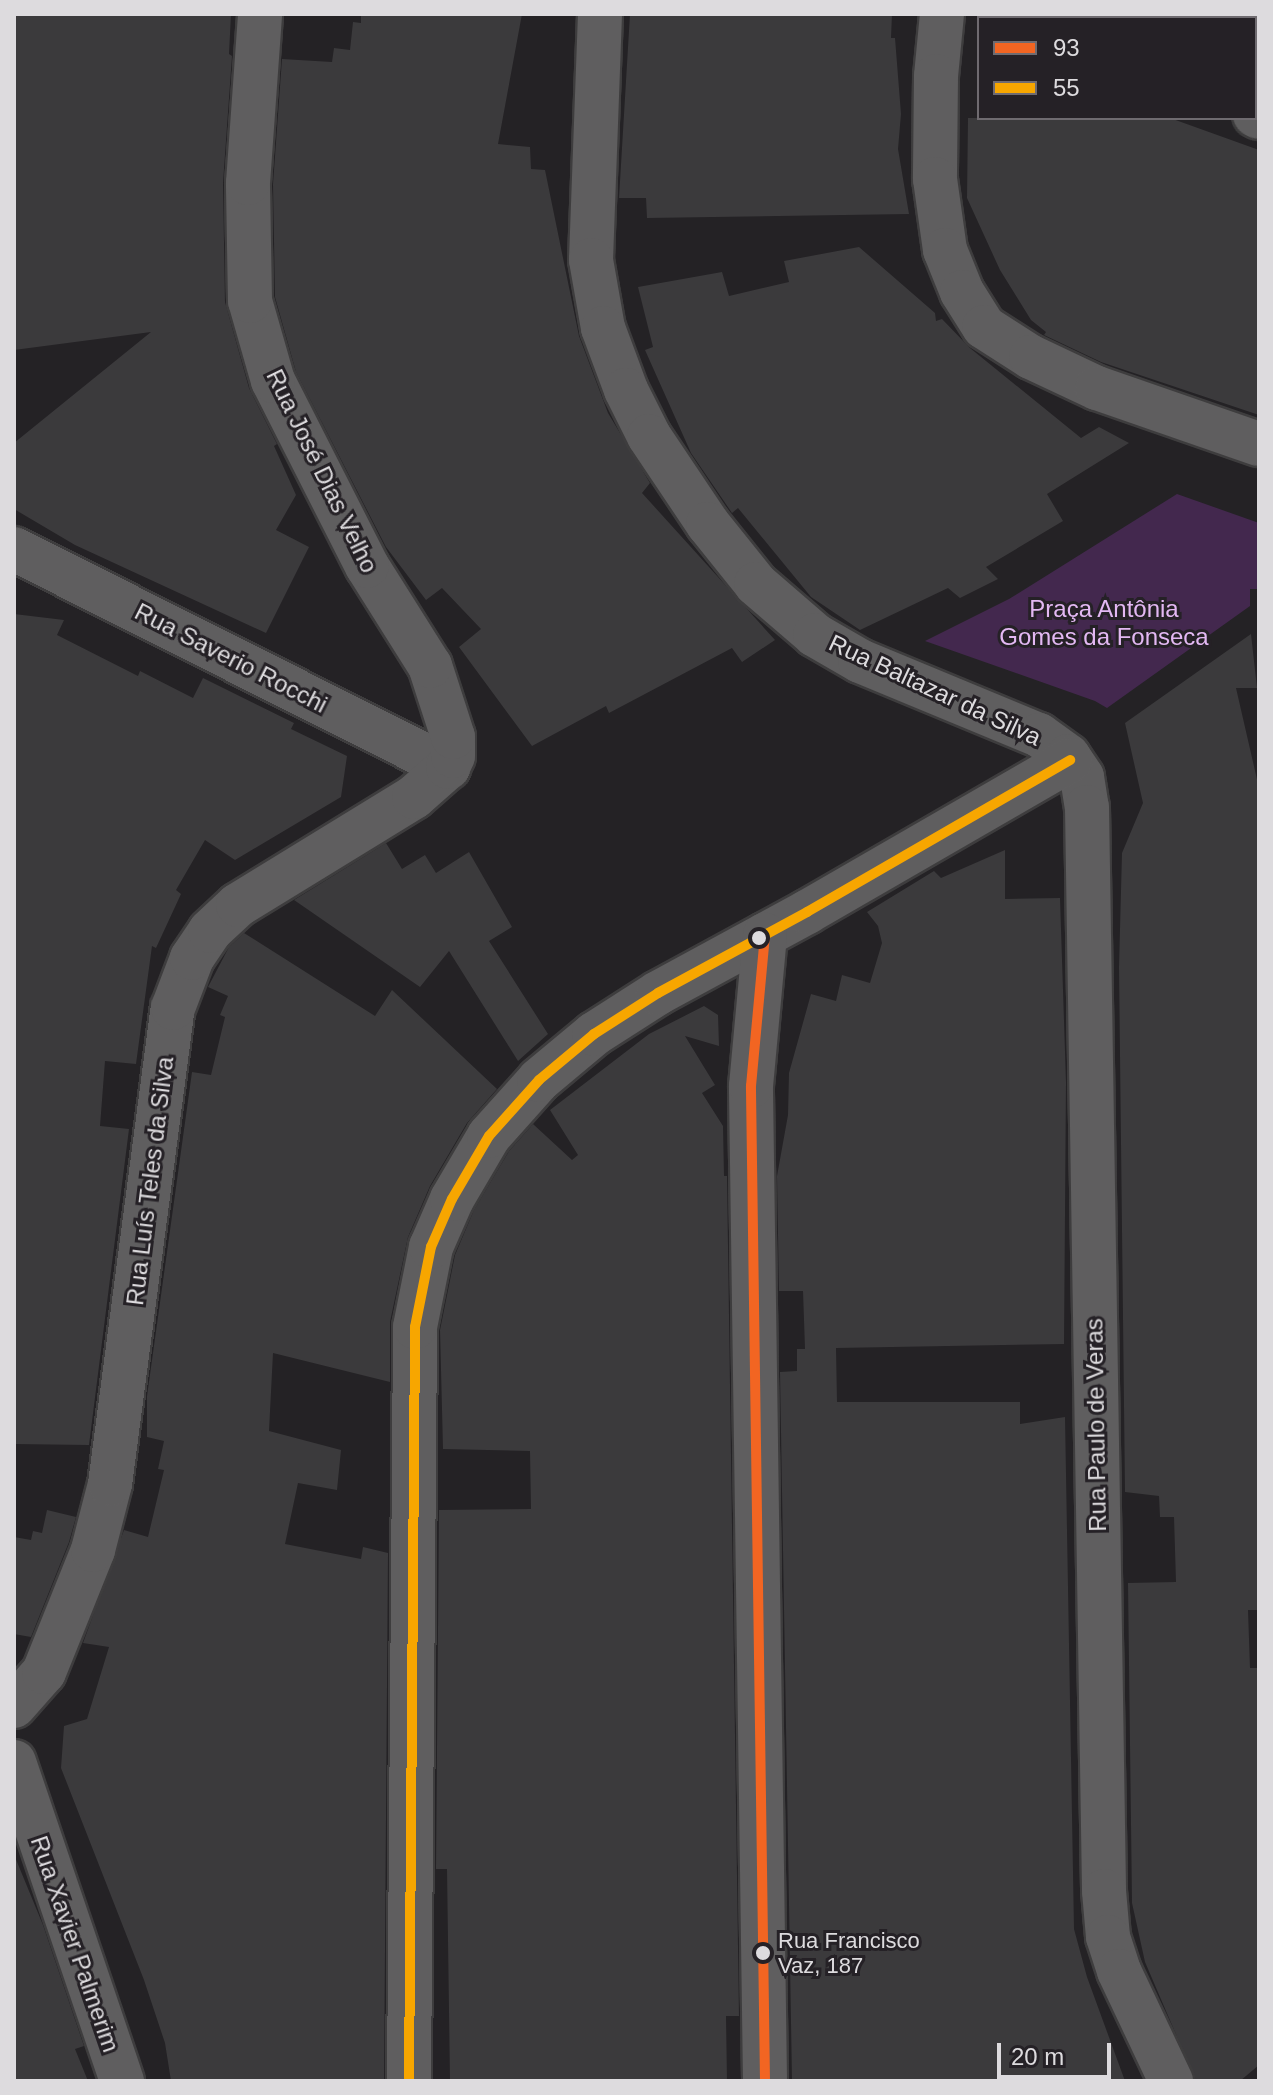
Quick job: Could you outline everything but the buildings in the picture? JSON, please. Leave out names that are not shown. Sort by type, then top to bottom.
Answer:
[{"type":"street","name":"Rua José Dias Velho","points":[[260,14],[248,183],[250,301],[273,381],[367,566],[430,666],[453,737],[453,756],[448,767]]},
{"type":"street","name":"Rua Baltazar da Silva","points":[[600,14],[591,260],[603,328],[626,390],[649,436],[708,524],[756,584],[815,635],[860,661],[1039,735],[1070,760]]},
{"type":"street","points":[[942,14],[936,76],[935,179],[945,250],[962,292],[984,327],[1031,357],[1097,388],[1259,444]]},
{"type":"street","name":"Rua Saverio Rocchi","points":[[14,549],[448,767]]},
{"type":"street","points":[[409,2081],[415,1327],[431,1247],[452,1199],[489,1136],[539,1080],[594,1034],[645,1001],[1070,760]]},
{"type":"street","name":"Rua Paulo de Veras","points":[[1070,760],[1082,777],[1087,807],[1104,1891],[1108,1937],[1119,1971],[1171,2081]]},
{"type":"street","name":"Rua Luís Teles da Silva","points":[[14,1706],[44,1672],[93,1550],[110,1484],[173,1008],[192,958],[210,931],[238,905],[414,797],[448,767]]},
{"type":"street","points":[[765,935],[751,1086],[765,2081]]},
{"type":"street","name":"Rua Xavier Palmerim","points":[[14,1762],[122,2081]]},
{"type":"green space","name":"Praça Antônia Gomes da Fonseca","points":[[1177,494],[1259,523],[1259,589],[1250,589],[1250,606],[1107,708],[1095,701],[925,641],[1009,599]]},
{"type":"transit line","name":"55","points":[[409,2081],[415,1327],[431,1247],[452,1199],[489,1136],[539,1080],[594,1034],[658,993],[807,912],[1070,760]]},
{"type":"transit line","name":"93","points":[[765,935],[751,1086],[765,2081]]},
{"type":"place","name":"Rua Francisco Vaz, 187","points":[[763,1953]]}]
